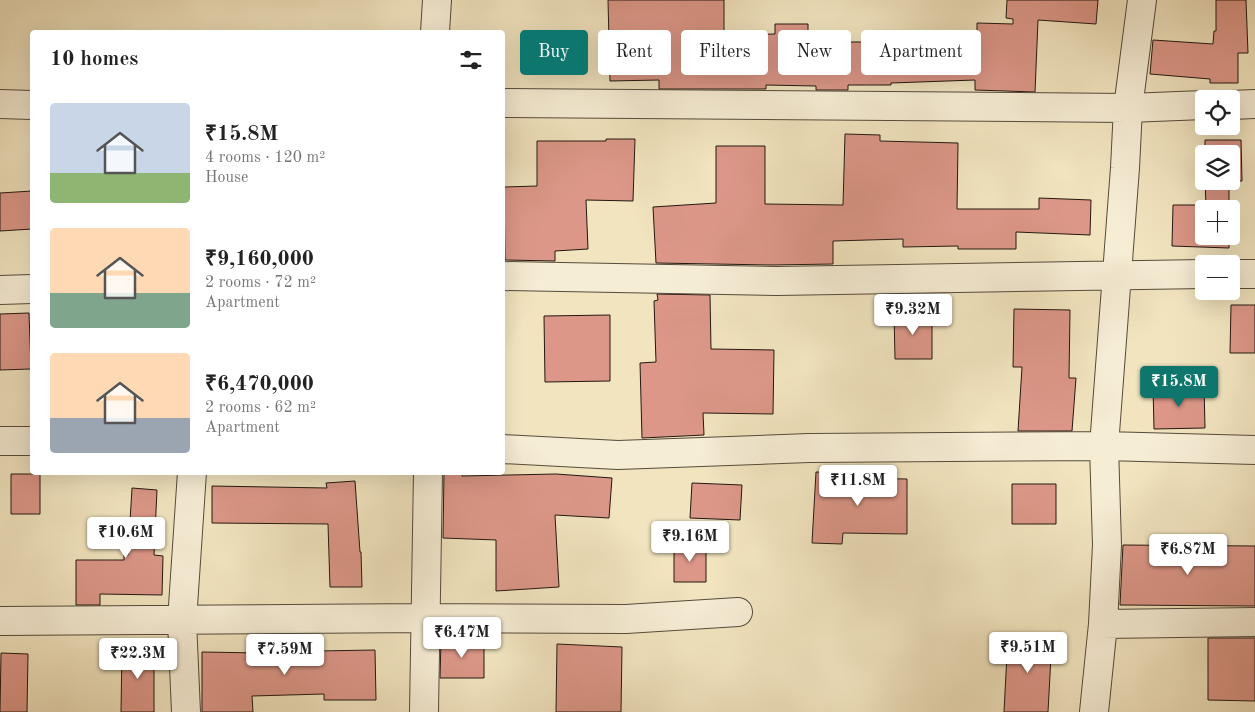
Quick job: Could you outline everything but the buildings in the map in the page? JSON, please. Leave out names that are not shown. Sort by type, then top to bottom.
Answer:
[{"type":"street","points":[[435,30],[437,0]]},
{"type":"street","points":[[1094,712],[1103,624],[1107,546],[1104,446],[1128,108],[1142,0]]},
{"type":"street","points":[[505,103],[1128,108],[1195,105]]},
{"type":"street","points":[[0,104],[30,105]]},
{"type":"street","points":[[1240,105],[1255,104]]},
{"type":"street","points":[[505,276],[777,281],[1195,274]]},
{"type":"street","points":[[1240,274],[1255,274]]},
{"type":"street","points":[[0,290],[30,289]]},
{"type":"street","points":[[0,441],[30,441]]},
{"type":"street","points":[[505,448],[618,455],[809,448],[1104,446],[1255,450]]},
{"type":"street","points":[[186,712],[182,620],[192,475]]},
{"type":"street","points":[[424,712],[424,618],[428,475]]},
{"type":"street","points":[[0,621],[424,618],[626,619],[738,612]]},
{"type":"street","points":[[1103,624],[1255,622]]}]
